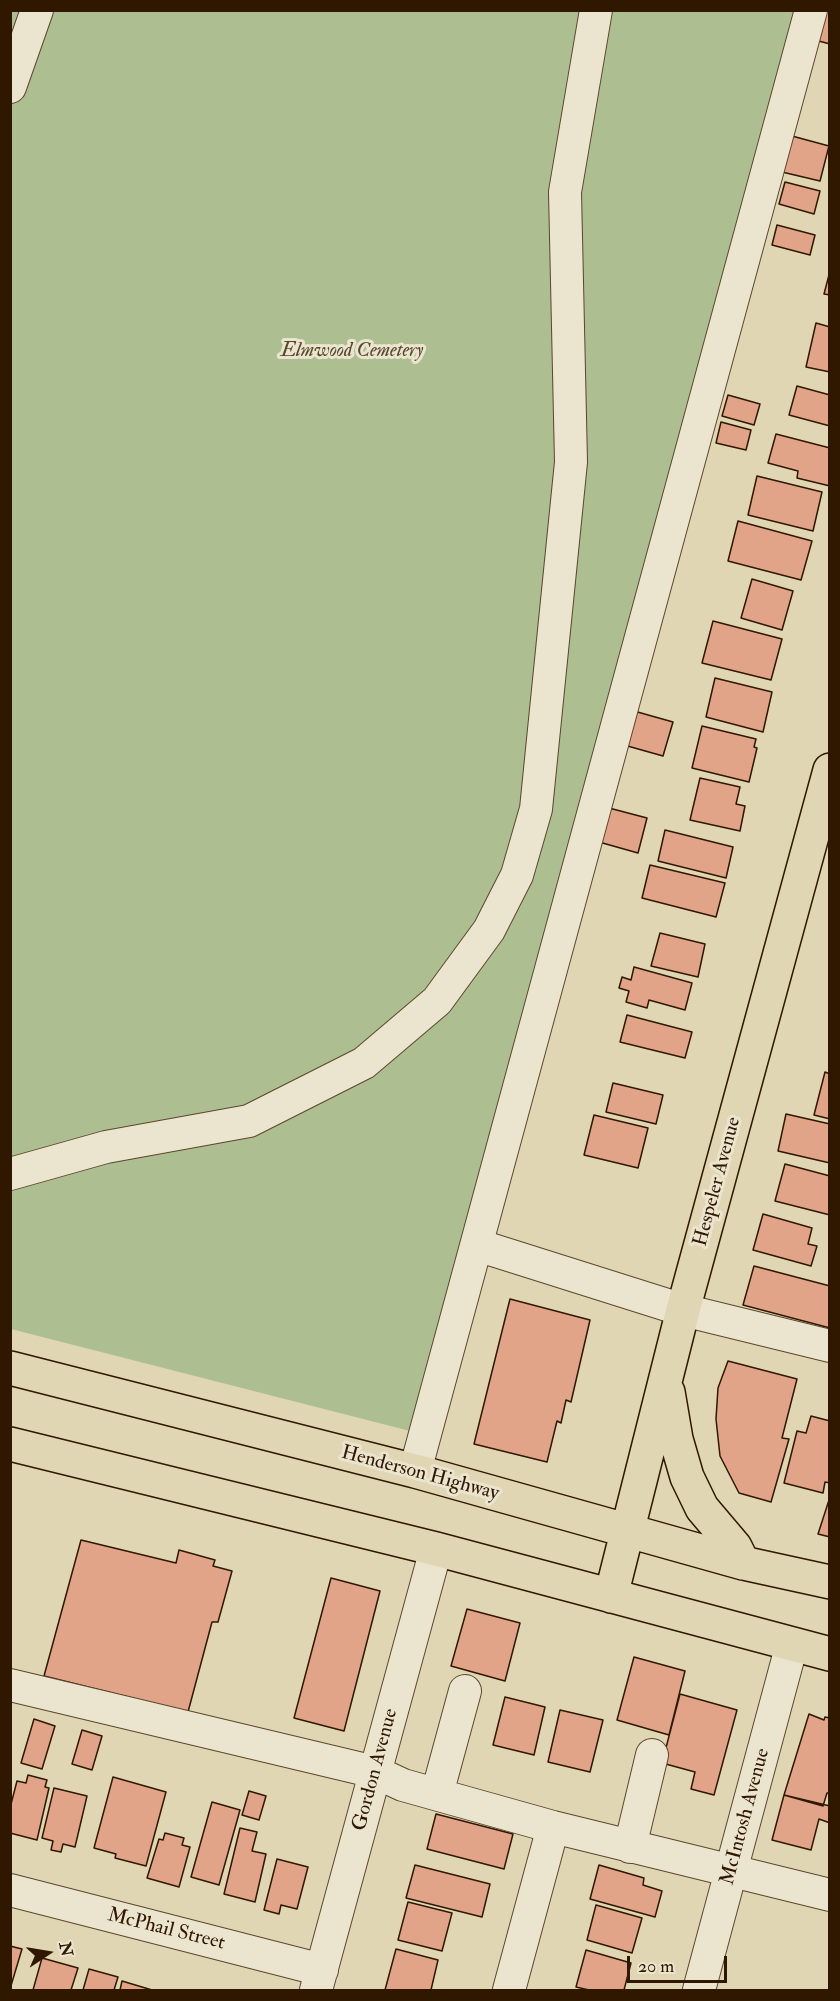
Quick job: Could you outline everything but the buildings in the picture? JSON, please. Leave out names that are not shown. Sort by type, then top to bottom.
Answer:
[{"type":"main road","name":"Hespeler Avenue","points":[[611,1596],[683,1310],[830,770]]},
{"type":"main road","name":"Henderson Highway","points":[[10,1368],[415,1471],[743,1563],[830,1582]]},
{"type":"main road","points":[[666,1379],[676,1439],[687,1477],[702,1508],[735,1547],[743,1563]]},
{"type":"main road","points":[[10,1443],[436,1549],[830,1654]]},
{"type":"street","points":[[10,87],[37,10]]},
{"type":"street","points":[[10,1174],[106,1147],[249,1121],[364,1063],[437,1000],[489,930],[517,875],[536,809],[571,462],[565,192],[596,10]]},
{"type":"street","points":[[415,1471],[811,10]]},
{"type":"street","points":[[477,1245],[683,1310],[830,1347]]},
{"type":"street","name":"Gordon Avenue","points":[[319,1980],[436,1549]]},
{"type":"street","name":"McIntosh Avenue","points":[[699,1990],[792,1644]]},
{"type":"street","points":[[10,1685],[375,1773],[437,1794],[554,1827],[830,1895]]},
{"type":"street","points":[[437,1794],[465,1690]]},
{"type":"street","points":[[630,1847],[652,1755]]},
{"type":"street","points":[[509,1990],[554,1827]]},
{"type":"street","name":"McPhail Street","points":[[10,1890],[319,1980]]},
{"type":"green space","name":"Elmwood Cemetery","points":[[10,11],[799,11],[414,1432],[11,1329]]}]
